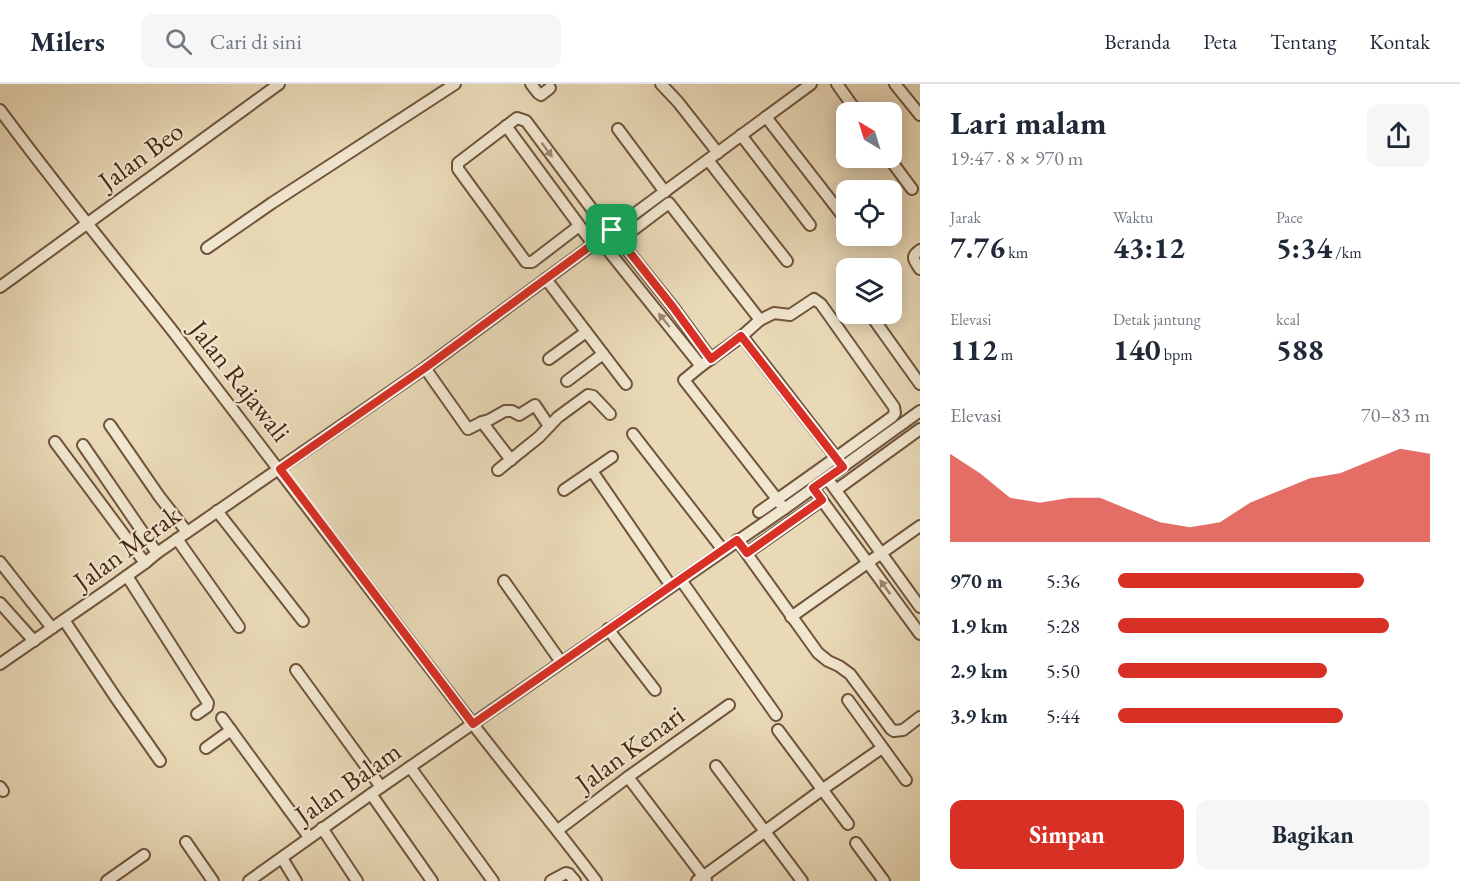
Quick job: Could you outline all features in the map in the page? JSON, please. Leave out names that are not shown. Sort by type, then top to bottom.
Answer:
[{"type":"street","name":"Jalan Beo","points":[[0,287],[279,84]]},
{"type":"street","points":[[207,248],[272,202],[455,84]]},
{"type":"street","points":[[531,84],[541,95],[550,88]]},
{"type":"street","points":[[661,84],[718,153]]},
{"type":"street","name":"Jalan Merak","points":[[1,661],[34,641],[425,368],[811,84]]},
{"type":"street","points":[[837,84],[850,102]]},
{"type":"street","points":[[895,84],[920,115]]},
{"type":"street","name":"Jalan Rajawali","points":[[0,110],[62,193],[280,469],[473,724],[596,881]]},
{"type":"street","points":[[766,117],[836,207]]},
{"type":"street","points":[[579,226],[531,262],[525,261],[457,166],[460,161],[517,118],[526,121],[610,231],[620,240],[673,307],[711,359]]},
{"type":"street","points":[[506,126],[579,226],[596,242],[701,366]]},
{"type":"street","points":[[618,129],[665,192]]},
{"type":"street","points":[[741,135],[810,225]]},
{"type":"street","points":[[708,160],[788,261]]},
{"type":"street","points":[[897,168],[912,189]]},
{"type":"street","points":[[620,240],[669,203],[760,320]]},
{"type":"street","points":[[920,250],[915,253],[914,257],[920,269]]},
{"type":"street","points":[[546,279],[626,384]]},
{"type":"street","points":[[759,512],[777,499],[892,417],[895,413],[894,407],[820,304],[814,299],[790,315],[766,316],[684,380],[777,499],[784,509]]},
{"type":"street","points":[[877,324],[920,384]]},
{"type":"street","points":[[549,359],[586,332]]},
{"type":"street","points":[[741,336],[843,467]]},
{"type":"street","points":[[567,381],[603,354]]},
{"type":"street","points":[[425,368],[468,429],[505,411],[512,411],[519,415],[535,405],[549,426]]},
{"type":"street","points":[[498,470],[539,437],[558,417],[588,395],[593,396],[610,414]]},
{"type":"street","name":"Jalan Balam","points":[[249,881],[370,794],[784,509],[920,411]]},
{"type":"street","points":[[482,422],[510,460]]},
{"type":"street","points":[[110,425],[187,532]]},
{"type":"street","points":[[836,490],[920,429]]},
{"type":"street","points":[[633,434],[723,550]]},
{"type":"street","points":[[55,442],[145,563]]},
{"type":"street","points":[[83,445],[157,553]]},
{"type":"street","points":[[564,490],[612,457]]},
{"type":"street","points":[[592,471],[776,715]]},
{"type":"street","points":[[827,478],[920,607]]},
{"type":"street","points":[[813,488],[920,634]]},
{"type":"street","points":[[747,553],[822,500]]},
{"type":"street","points":[[218,511],[303,621]]},
{"type":"street","points":[[792,617],[920,526]]},
{"type":"street","points":[[177,539],[239,627]]},
{"type":"street","points":[[737,540],[822,657],[850,674],[891,729],[903,730],[920,717]]},
{"type":"street","points":[[0,562],[52,628]]},
{"type":"street","points":[[127,576],[208,703],[207,707],[197,714]]},
{"type":"street","points":[[504,580],[561,662]]},
{"type":"street","points":[[0,603],[34,641]]},
{"type":"street","points":[[64,620],[160,761]]},
{"type":"street","points":[[608,629],[655,690]]},
{"type":"street","points":[[296,670],[381,787]]},
{"type":"street","points":[[848,700],[906,780]]},
{"type":"street","name":"Jalan Kenari","points":[[558,830],[729,705]]},
{"type":"street","points":[[222,718],[309,837]]},
{"type":"street","points":[[206,748],[231,730]]},
{"type":"street","points":[[778,730],[848,824]]},
{"type":"street","points":[[628,777],[702,879],[882,748]]},
{"type":"street","points":[[716,766],[802,881]]},
{"type":"street","points":[[410,767],[493,881]]},
{"type":"street","points":[[370,794],[432,881]]},
{"type":"street","points":[[322,828],[357,881]]},
{"type":"street","points":[[186,842],[213,881]]},
{"type":"street","points":[[856,843],[884,881]]},
{"type":"street","points":[[107,881],[144,855]]},
{"type":"street","points":[[282,858],[296,881]]},
{"type":"street","points":[[551,881],[566,873],[575,881]]},
{"type":"route","points":[[612,230],[711,359],[741,336],[843,467],[813,488],[822,500],[747,553],[737,540],[473,724],[280,469],[425,368],[612,230]]}]
